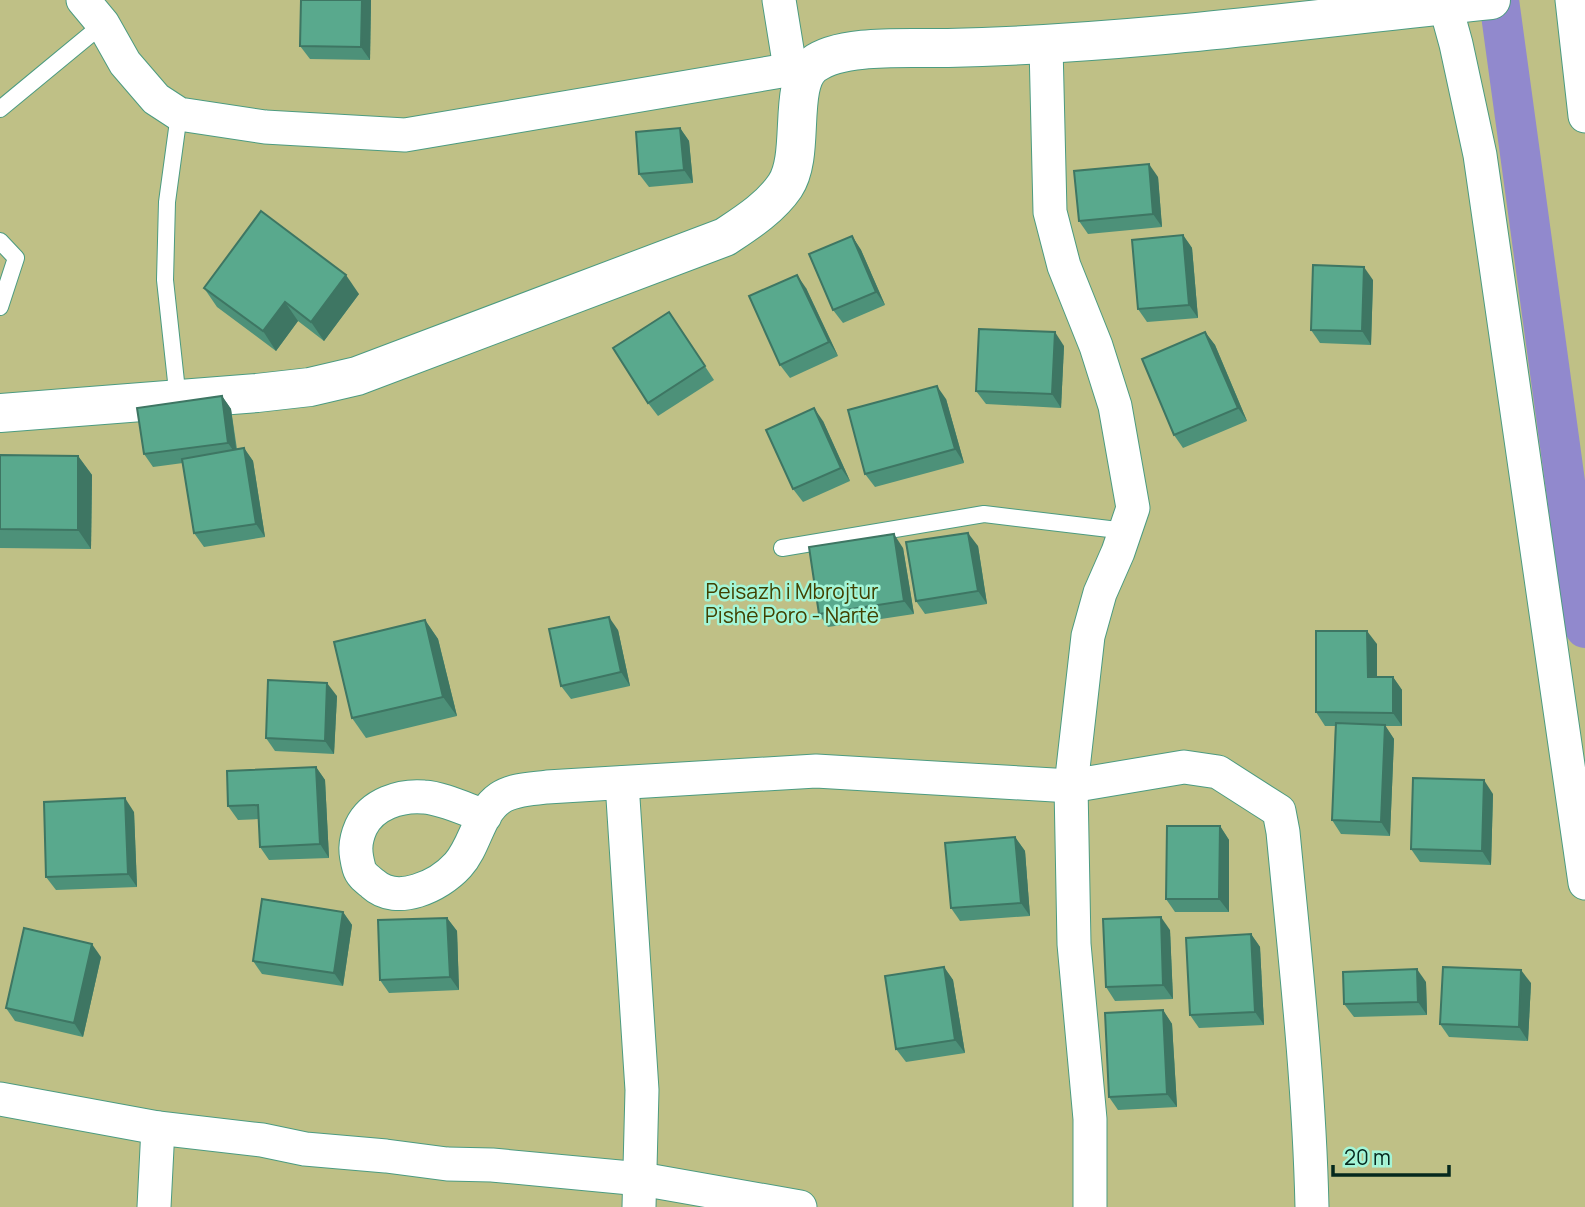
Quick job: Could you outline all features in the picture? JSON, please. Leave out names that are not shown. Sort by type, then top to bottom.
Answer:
[{"type":"street","points":[[0,413],[310,387],[357,376],[725,237],[771,203],[786,185],[793,168],[801,67],[779,0]]},
{"type":"street","points":[[1572,0],[1585,116]]},
{"type":"street","points":[[93,12],[125,63],[156,99],[179,114],[265,127],[405,135],[801,67],[845,51],[1046,46],[1465,3],[1456,44],[1480,155],[1585,883]]},
{"type":"street","points":[[1046,46],[1050,212],[1064,266],[1097,346],[1115,405],[1133,508],[1100,593],[1088,636],[1071,786],[1074,944],[1090,1119],[1090,1207]]},
{"type":"street","points":[[485,816],[502,796],[518,791],[816,771],[1071,786],[1184,767],[1218,772],[1279,811],[1310,1123],[1312,1207]]},
{"type":"street","points":[[622,783],[642,1090],[640,1193]]},
{"type":"street","points":[[0,1099],[158,1128],[262,1140],[305,1149],[447,1164],[492,1165],[640,1193],[800,1207]]},
{"type":"street","points":[[154,1207],[158,1128]]},
{"type":"lane","points":[[0,109],[93,12]]},
{"type":"lane","points":[[178,400],[165,280],[167,202],[179,114]]},
{"type":"lane","points":[[0,241],[16,258],[0,307]]},
{"type":"lane","points":[[782,548],[984,514],[1126,531]]},
{"type":"green space","name":"Peisazh i Mbrojtur Pishë Poro - Nartë","points":[[0,0],[1585,0],[1585,1207],[0,1207]]},
{"type":"building","points":[[301,0],[362,0],[361,47],[300,46]]},
{"type":"building","points":[[680,128],[684,170],[639,174],[636,132]]},
{"type":"building","points":[[1149,164],[1153,214],[1079,221],[1074,171]]},
{"type":"building","points":[[261,211],[346,275],[311,322],[285,302],[263,331],[204,288]]},
{"type":"building","points":[[1183,235],[1189,305],[1138,309],[1132,240]]},
{"type":"building","points":[[852,236],[876,292],[833,310],[809,254]]},
{"type":"building","points":[[1313,265],[1364,267],[1362,331],[1311,330]]},
{"type":"building","points":[[797,275],[829,342],[780,365],[749,296]]},
{"type":"building","points":[[669,312],[705,366],[648,403],[613,348]]},
{"type":"building","points":[[979,329],[1055,332],[1052,394],[976,391]]},
{"type":"building","points":[[1205,332],[1238,408],[1174,435],[1142,359]]},
{"type":"building","points":[[937,386],[955,449],[865,474],[848,410]]},
{"type":"building","points":[[222,396],[228,443],[144,454],[137,408]]},
{"type":"building","points":[[814,408],[841,468],[793,489],[766,430]]},
{"type":"building","points":[[244,448],[256,524],[194,533],[182,459]]},
{"type":"building","points":[[0,455],[78,456],[78,530],[0,529]]},
{"type":"building","points":[[968,533],[978,591],[916,601],[906,542]]},
{"type":"building","points":[[894,534],[904,601],[819,614],[809,547]]},
{"type":"building","points":[[609,617],[621,672],[561,686],[549,629]]},
{"type":"building","points":[[425,620],[443,697],[352,718],[334,642]]},
{"type":"building","points":[[1316,631],[1367,631],[1368,677],[1393,677],[1393,713],[1316,712]]},
{"type":"building","points":[[268,680],[327,683],[325,741],[266,738]]},
{"type":"building","points":[[1336,723],[1385,725],[1381,822],[1332,820]]},
{"type":"building","points":[[316,767],[320,844],[260,847],[258,805],[228,806],[227,771]]},
{"type":"building","points":[[1413,778],[1484,780],[1482,851],[1411,849]]},
{"type":"building","points":[[125,798],[128,874],[46,877],[44,802]]},
{"type":"building","points":[[1167,826],[1220,826],[1219,899],[1166,899]]},
{"type":"building","points":[[1015,837],[1021,903],[951,908],[945,843]]},
{"type":"building","points":[[262,899],[343,912],[334,973],[253,961]]},
{"type":"building","points":[[1161,917],[1163,985],[1106,987],[1103,919]]},
{"type":"building","points":[[447,918],[450,977],[380,980],[378,920]]},
{"type":"building","points":[[24,928],[92,944],[74,1023],[6,1008]]},
{"type":"building","points":[[1251,934],[1255,1012],[1190,1015],[1186,938]]},
{"type":"building","points":[[944,967],[955,1040],[896,1049],[885,976]]},
{"type":"building","points":[[1443,967],[1521,970],[1519,1027],[1440,1024]]},
{"type":"building","points":[[1417,969],[1418,1002],[1344,1004],[1343,972]]},
{"type":"building","points":[[1163,1010],[1167,1094],[1109,1097],[1105,1013]]},
{"type":"waterway","points":[[1499,0],[1585,628]]}]
